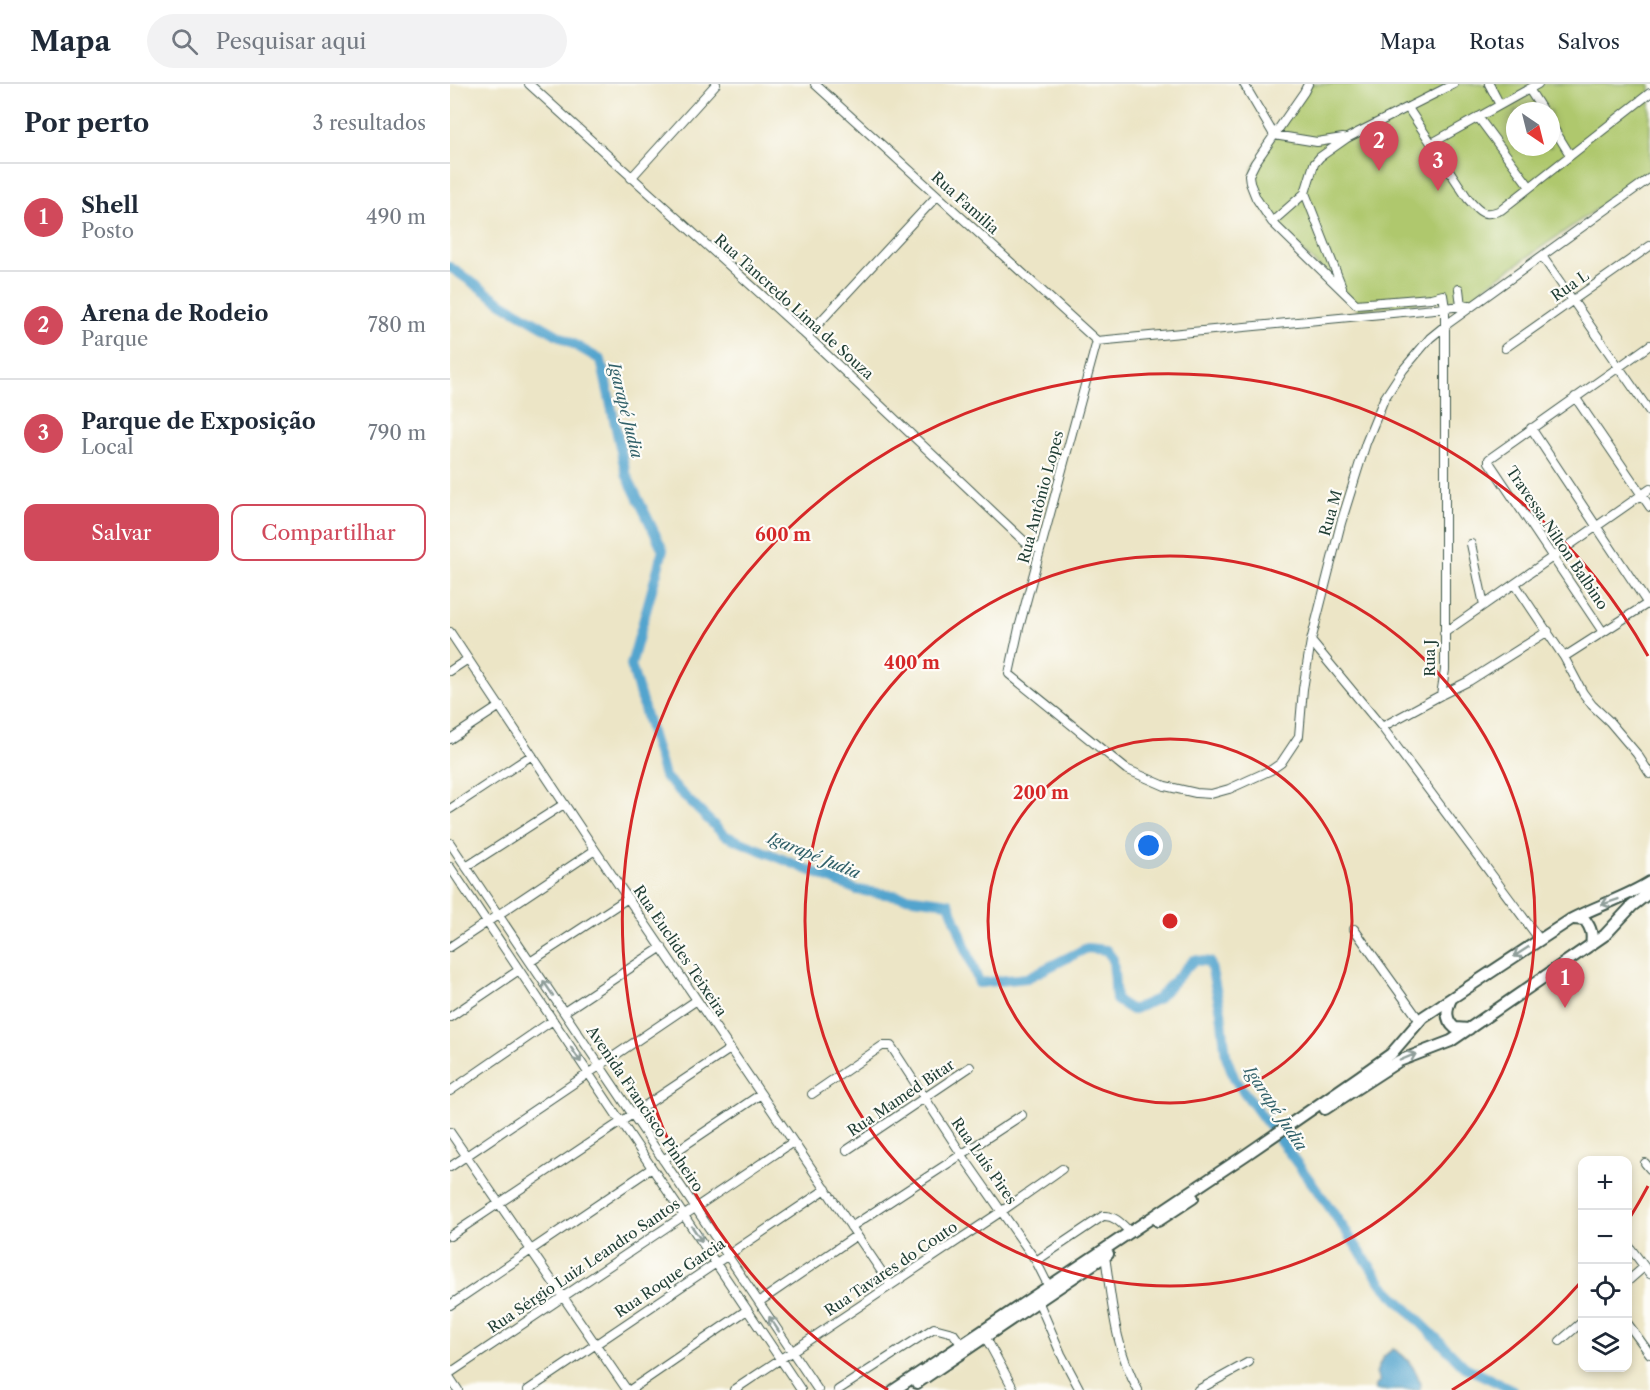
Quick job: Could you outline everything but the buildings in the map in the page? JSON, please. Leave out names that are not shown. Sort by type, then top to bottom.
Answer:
[{"type":"highway","points":[[906,1390],[1039,1303],[1322,1107],[1391,1054],[1420,1021],[1450,999],[1570,920],[1592,908],[1622,898],[1650,882]]},
{"type":"highway","points":[[1322,1107],[1399,1061],[1440,1047],[1469,1029],[1591,945],[1650,892]]},
{"type":"highway","points":[[1570,920],[1585,920],[1592,931],[1591,945]]},
{"type":"highway","points":[[1450,999],[1447,1011],[1448,1020],[1455,1028],[1469,1029]]},
{"type":"highway","points":[[894,1390],[1130,1231],[1250,1157]]},
{"type":"street","name":"Rua Tancredo Lima de Souza","points":[[529,84],[807,336],[1026,542],[1040,550]]},
{"type":"street","points":[[631,178],[716,84]]},
{"type":"street","name":"Rua Familia","points":[[815,84],[1098,341]]},
{"type":"street","points":[[1244,84],[1274,135],[1317,142],[1347,138]]},
{"type":"street","points":[[1308,84],[1305,92],[1255,163],[1250,175],[1250,183],[1256,198],[1272,222],[1344,291]]},
{"type":"street","points":[[1272,222],[1305,193],[1314,164],[1320,157],[1347,138],[1454,84]]},
{"type":"street","points":[[1489,84],[1500,105]]},
{"type":"street","points":[[1432,143],[1538,84]]},
{"type":"street","points":[[1529,89],[1537,102]]},
{"type":"street","points":[[1408,108],[1468,199],[1477,209],[1491,214],[1501,210],[1650,93]]},
{"type":"street","points":[[1478,117],[1530,187]]},
{"type":"street","points":[[1560,139],[1570,155]]},
{"type":"street","name":"Rua M","points":[[1011,661],[1009,674],[1126,769],[1165,786],[1196,794],[1211,794],[1229,789],[1281,763],[1294,746],[1300,730],[1303,688],[1311,641],[1348,500],[1366,443],[1384,399],[1419,349],[1446,325],[1650,178]]},
{"type":"street","points":[[1305,193],[1344,291],[1350,300],[1362,304],[1443,295],[1446,325]]},
{"type":"street","points":[[807,336],[937,196]]},
{"type":"street","name":"Rua L","points":[[1505,348],[1650,246]]},
{"type":"street","points":[[1542,256],[1650,412]]},
{"type":"street","points":[[1459,289],[1461,306]]},
{"type":"street","points":[[1098,341],[1474,304]]},
{"type":"street","name":"Rua J","points":[[1382,727],[1441,694],[1445,670],[1446,325]]},
{"type":"street","name":"Rua Antônio Lopes","points":[[1011,661],[1098,341]]},
{"type":"street","points":[[1564,657],[1649,603],[1531,428],[1650,345]]},
{"type":"street","points":[[1575,397],[1650,507]]},
{"type":"street","name":"Travessa Nilton Balbino","points":[[1531,428],[1489,459],[1489,462],[1603,632]]},
{"type":"street","points":[[1444,633],[1650,489]]},
{"type":"street","points":[[1471,544],[1484,605]]},
{"type":"street","points":[[1515,584],[1548,631],[1583,693],[1630,746],[1650,774]]},
{"type":"street","points":[[1441,694],[1469,681],[1548,631]]},
{"type":"street","name":"Rua Euclides Teixeira","points":[[450,632],[890,1284]]},
{"type":"street","points":[[1311,641],[1382,727],[1540,940]]},
{"type":"street","points":[[450,671],[468,658]]},
{"type":"street","points":[[450,740],[500,706]]},
{"type":"street","points":[[450,809],[532,755]]},
{"type":"street","points":[[466,867],[564,804]]},
{"type":"street","name":"Avenida Francisco Pinheiro","points":[[450,843],[819,1390]]},
{"type":"street","points":[[450,947],[595,850]]},
{"type":"street","name":"Avenida Francisco Pinheiro","points":[[450,867],[453,878],[487,922],[801,1390]]},
{"type":"street","points":[[530,962],[628,898]]},
{"type":"street","points":[[1354,929],[1420,1021]]},
{"type":"street","points":[[564,1012],[662,947]]},
{"type":"street","points":[[450,1017],[519,970]]},
{"type":"street","points":[[450,1167],[697,1000]]},
{"type":"street","points":[[450,1091],[553,1020]]},
{"type":"street","name":"Rua Luís Pires","points":[[812,1094],[884,1045],[891,1046],[962,1155],[1036,1261],[1048,1285]]},
{"type":"street","points":[[450,1236],[730,1049]]},
{"type":"street","name":"Rua Mamed Bitar","points":[[847,1150],[970,1067]]},
{"type":"street","points":[[663,1160],[761,1094]]},
{"type":"street","points":[[851,1227],[1022,1114]]},
{"type":"street","points":[[450,1132],[562,1298],[628,1390],[747,1310]]},
{"type":"street","name":"Rua Sérgio Luiz Leandro Santos","points":[[450,1373],[793,1142]]},
{"type":"street","points":[[450,1305],[652,1168]]},
{"type":"street","name":"Rua Tavares do Couto","points":[[734,1390],[1062,1169]]},
{"type":"street","name":"Rua Roque Garcia","points":[[528,1390],[826,1189]]},
{"type":"street","points":[[1036,1261],[1103,1216],[1117,1220],[1130,1231]]},
{"type":"street","points":[[759,1302],[857,1235]]},
{"type":"street","points":[[1632,1250],[1650,1274]]},
{"type":"street","points":[[1105,1256],[1117,1337],[1138,1390]]},
{"type":"street","points":[[1632,1278],[1644,1267]]},
{"type":"street","points":[[1039,1303],[1060,1354],[1080,1390]]},
{"type":"street","points":[[1560,1341],[1578,1325]]},
{"type":"street","points":[[838,1390],[934,1328],[953,1333],[962,1344]]},
{"type":"street","points":[[1632,1329],[1650,1354]]},
{"type":"street","points":[[986,1338],[1014,1390]]},
{"type":"street","points":[[1198,1390],[1249,1362]]},
{"type":"street","points":[[450,1378],[458,1390]]},
{"type":"green space","points":[[1308,84],[1650,84],[1650,172],[1480,290],[1476,297],[1358,310],[1344,291],[1272,222],[1256,198],[1252,169]]},
{"type":"water","points":[[1393,1349],[1403,1356],[1416,1372],[1420,1390],[1376,1390],[1375,1386],[1380,1382],[1376,1373],[1383,1357]]},
{"type":"waterway","name":"Igarapé Judia","points":[[450,267],[502,303],[601,360],[626,474],[663,550],[631,665],[664,776],[724,835],[857,890],[949,903],[979,983],[1027,978],[1087,948],[1106,950],[1113,959],[1116,1000],[1132,1010],[1157,999],[1194,960],[1210,962],[1221,1012],[1226,1056],[1235,1080],[1323,1198],[1383,1285],[1465,1367],[1513,1390]]},
{"type":"place","name":"Arena de Rodeio","points":[[1379,171]]},
{"type":"place","name":"Parque de Exposição","points":[[1438,191]]},
{"type":"place","name":"Shell","points":[[1565,1008]]}]
